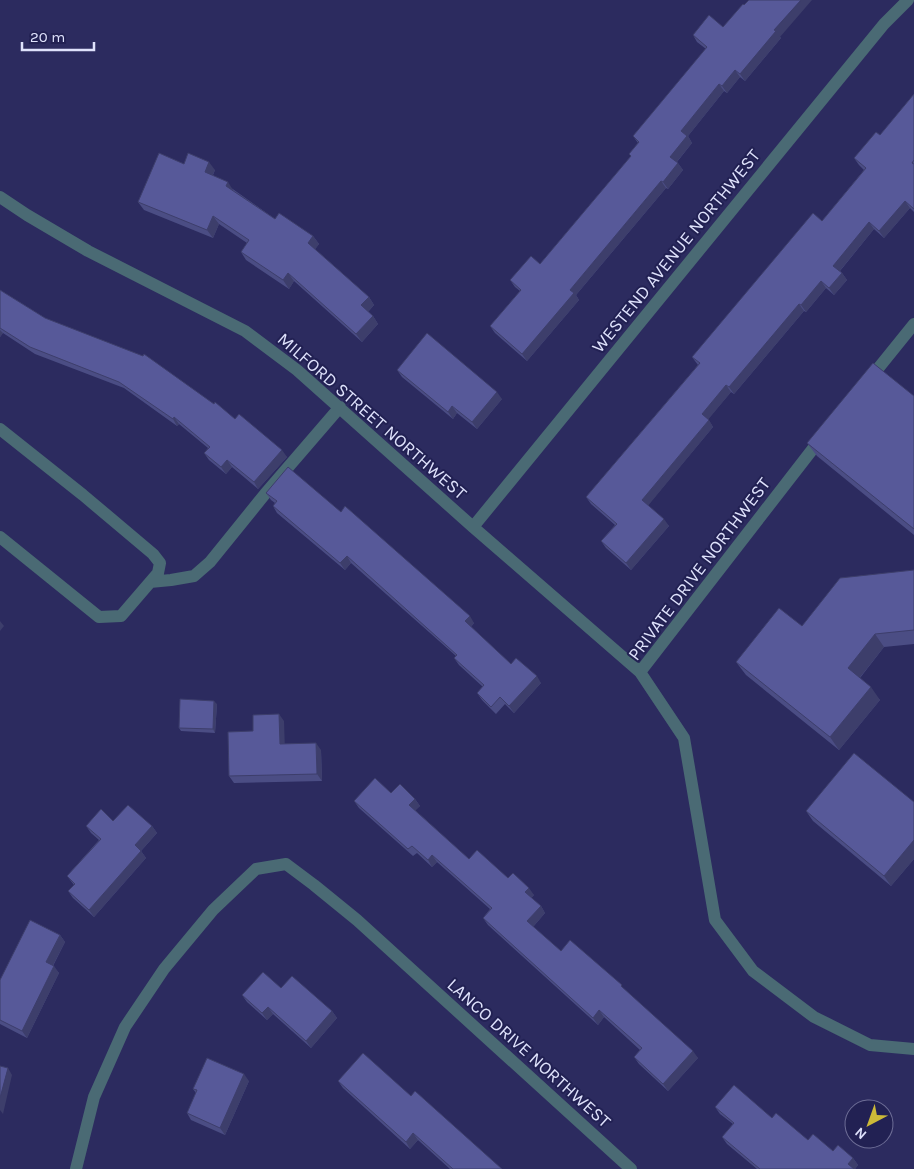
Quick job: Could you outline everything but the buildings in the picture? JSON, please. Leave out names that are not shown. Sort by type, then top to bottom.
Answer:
[{"type":"street","name":"WESTEND AVENUE NORTHWEST","points":[[474,527],[884,24],[908,0]]},
{"type":"street","name":"MILFORD STREET NORTHWEST","points":[[0,197],[27,216],[88,251],[245,331],[297,370],[640,672]]},
{"type":"street","points":[[860,390],[914,324]]},
{"type":"street","points":[[150,582],[194,576],[210,562],[264,494],[340,408]]},
{"type":"street","name":"PRIVATE DRIVE NORTHWEST","points":[[830,426],[640,672],[684,738],[715,920],[752,971],[814,1017],[870,1045],[914,1048]]},
{"type":"street","points":[[0,429],[83,495],[153,554],[160,563],[158,573],[121,616],[99,617],[0,537]]},
{"type":"street","name":"LANCO DRIVE NORTHWEST","points":[[76,1169],[94,1096],[125,1027],[164,969],[213,910],[256,869],[286,864],[314,885],[404,963],[626,1167]]}]
